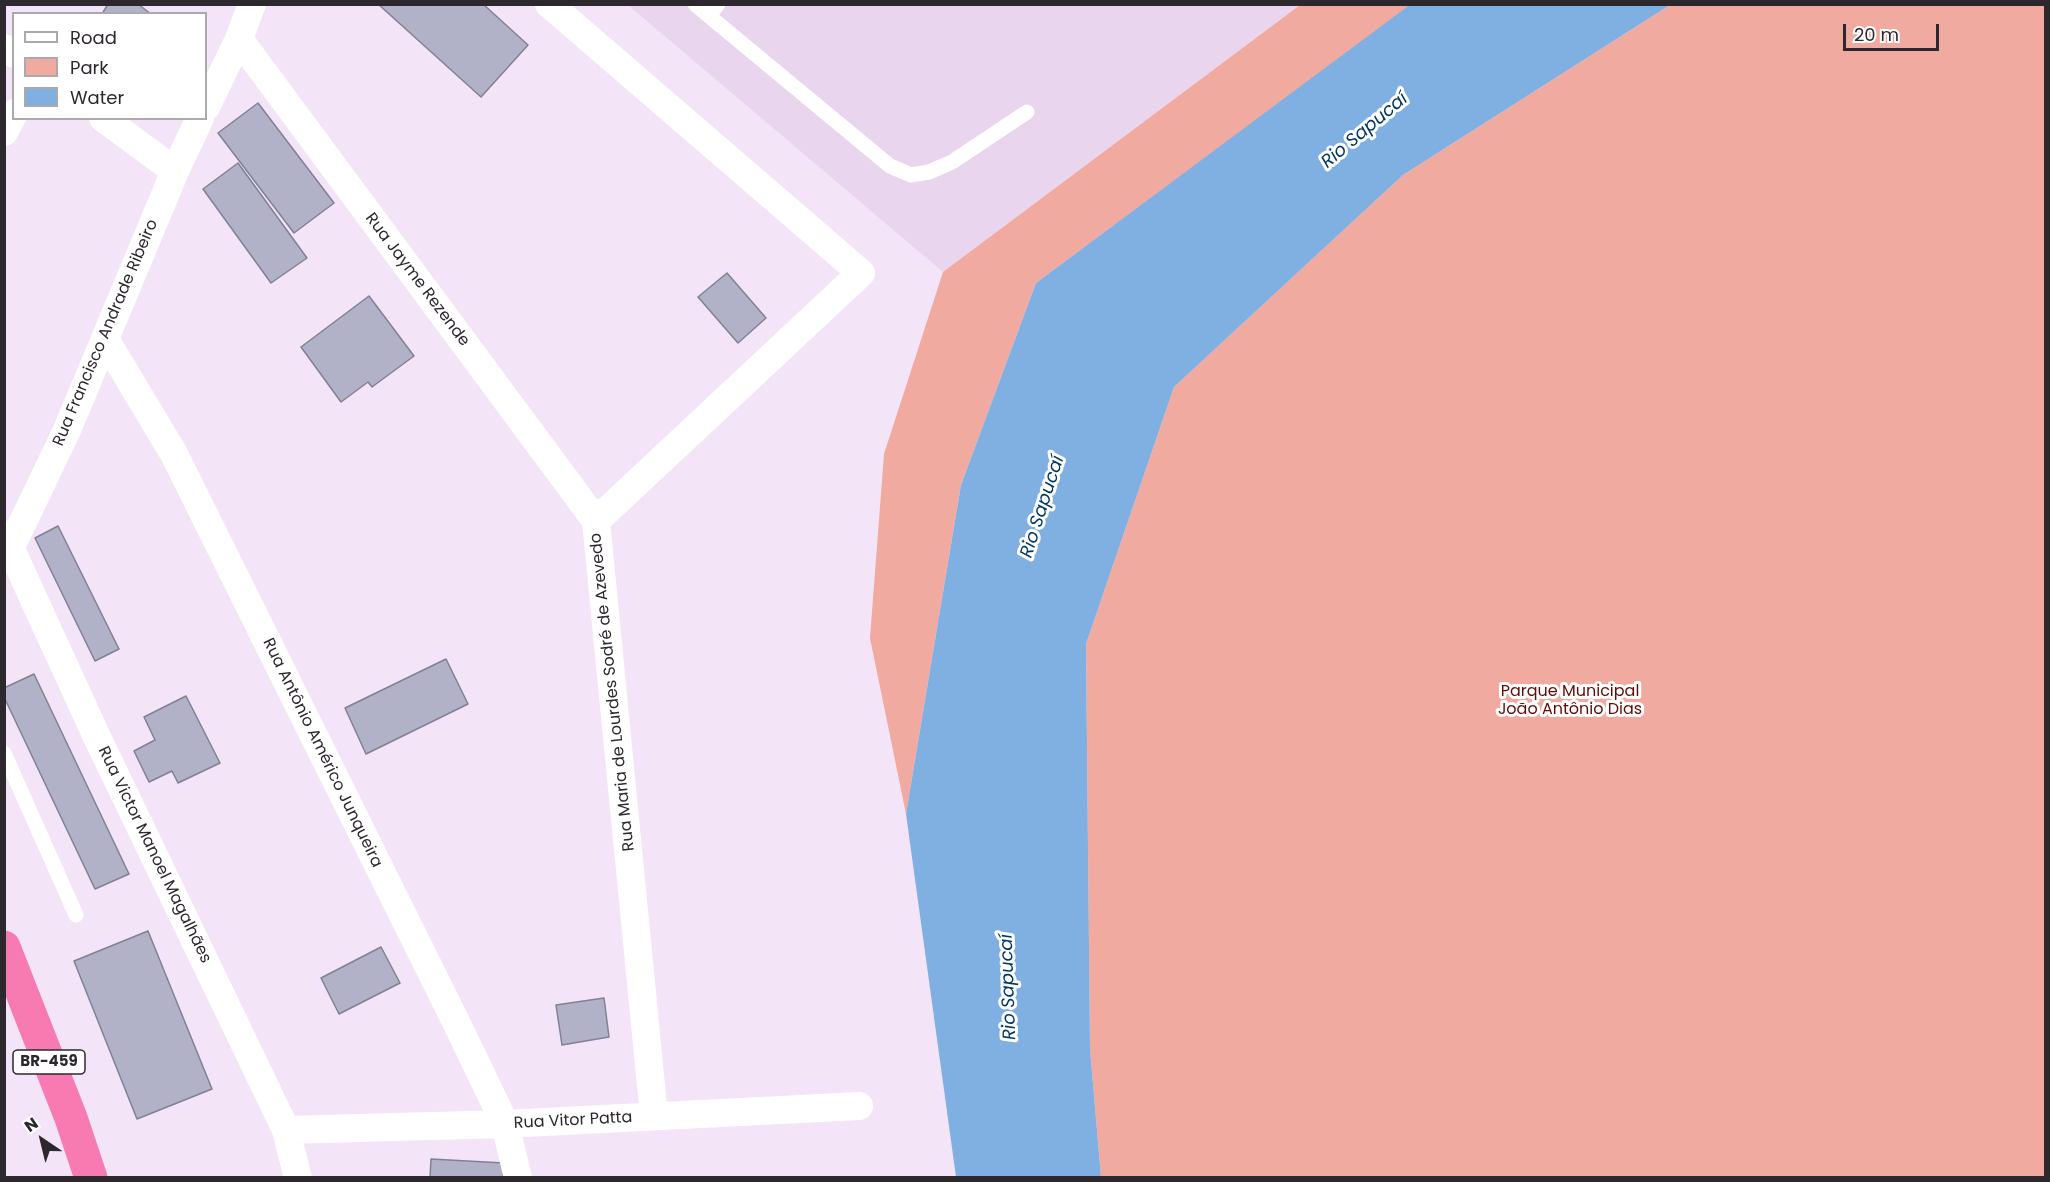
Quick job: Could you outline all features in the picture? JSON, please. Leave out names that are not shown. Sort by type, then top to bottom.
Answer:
[{"type":"highway","name":"BR-459","points":[[4,947],[71,1118],[91,1178]]},
{"type":"street","points":[[207,105],[239,39],[252,4]]},
{"type":"street","name":"Rua Maria de Lourdes Sodré de Azevedo","points":[[549,4],[861,273],[596,521],[654,1116]]},
{"type":"street","name":"Rua Jayme Rezende","points":[[239,39],[596,521]]},
{"type":"street","points":[[4,132],[12,117]]},
{"type":"street","points":[[106,120],[175,171]]},
{"type":"street","name":"Rua Francisco Andrade Ribeiro","points":[[7,548],[67,430],[175,171],[199,120]]},
{"type":"street","name":"Rua Antônio Américo Junqueira","points":[[105,339],[174,454],[505,1124],[518,1178]]},
{"type":"street","name":"Rua Victor Manoel Magalhães","points":[[7,548],[286,1130],[298,1178]]},
{"type":"street","name":"Rua Vitor Patta","points":[[286,1130],[505,1124],[858,1106]]},
{"type":"lane","points":[[695,4],[713,10],[890,166],[911,175],[929,172],[952,162],[1027,112]]},
{"type":"lane","points":[[4,753],[76,915]]},
{"type":"shaded area","points":[[628,5],[1300,5],[943,272]]},
{"type":"green space","points":[[1300,5],[1411,5],[1036,283],[961,485],[906,814],[870,638],[884,454],[943,272]]},
{"type":"green space","name":"Parque Municipal João Antônio Dias","points":[[1670,5],[2045,5],[2045,1177],[1101,1177],[1090,1049],[1086,644],[1174,387],[1403,175]]},
{"type":"water","name":"Rio Sapucaí","points":[[1411,4],[1670,5],[1403,175],[1174,387],[1086,644],[1090,1049],[1101,1177],[956,1177],[906,814],[961,485],[1036,283]]},
{"type":"building","points":[[108,4],[138,4],[148,12],[103,12]]},
{"type":"building","points":[[378,4],[483,4],[528,45],[481,97]]},
{"type":"building","points":[[258,103],[334,203],[294,233],[218,133]]},
{"type":"building","points":[[238,163],[307,258],[271,283],[203,189]]},
{"type":"building","points":[[727,273],[766,318],[738,343],[698,297]]},
{"type":"building","points":[[369,296],[414,356],[372,387],[368,382],[341,402],[301,347]]},
{"type":"building","points":[[58,526],[119,649],[95,661],[35,538]]},
{"type":"building","points":[[446,659],[468,704],[366,754],[345,708]]},
{"type":"building","points":[[34,674],[129,874],[95,889],[4,697],[4,688]]},
{"type":"building","points":[[186,696],[220,763],[178,783],[172,771],[149,782],[134,751],[155,740],[144,717]]},
{"type":"building","points":[[148,931],[212,1089],[137,1119],[74,961]]},
{"type":"building","points":[[381,947],[400,983],[339,1014],[321,978]]},
{"type":"building","points":[[604,998],[609,1037],[562,1045],[556,1005]]},
{"type":"building","points":[[431,1159],[504,1163],[503,1178],[430,1178]]}]
